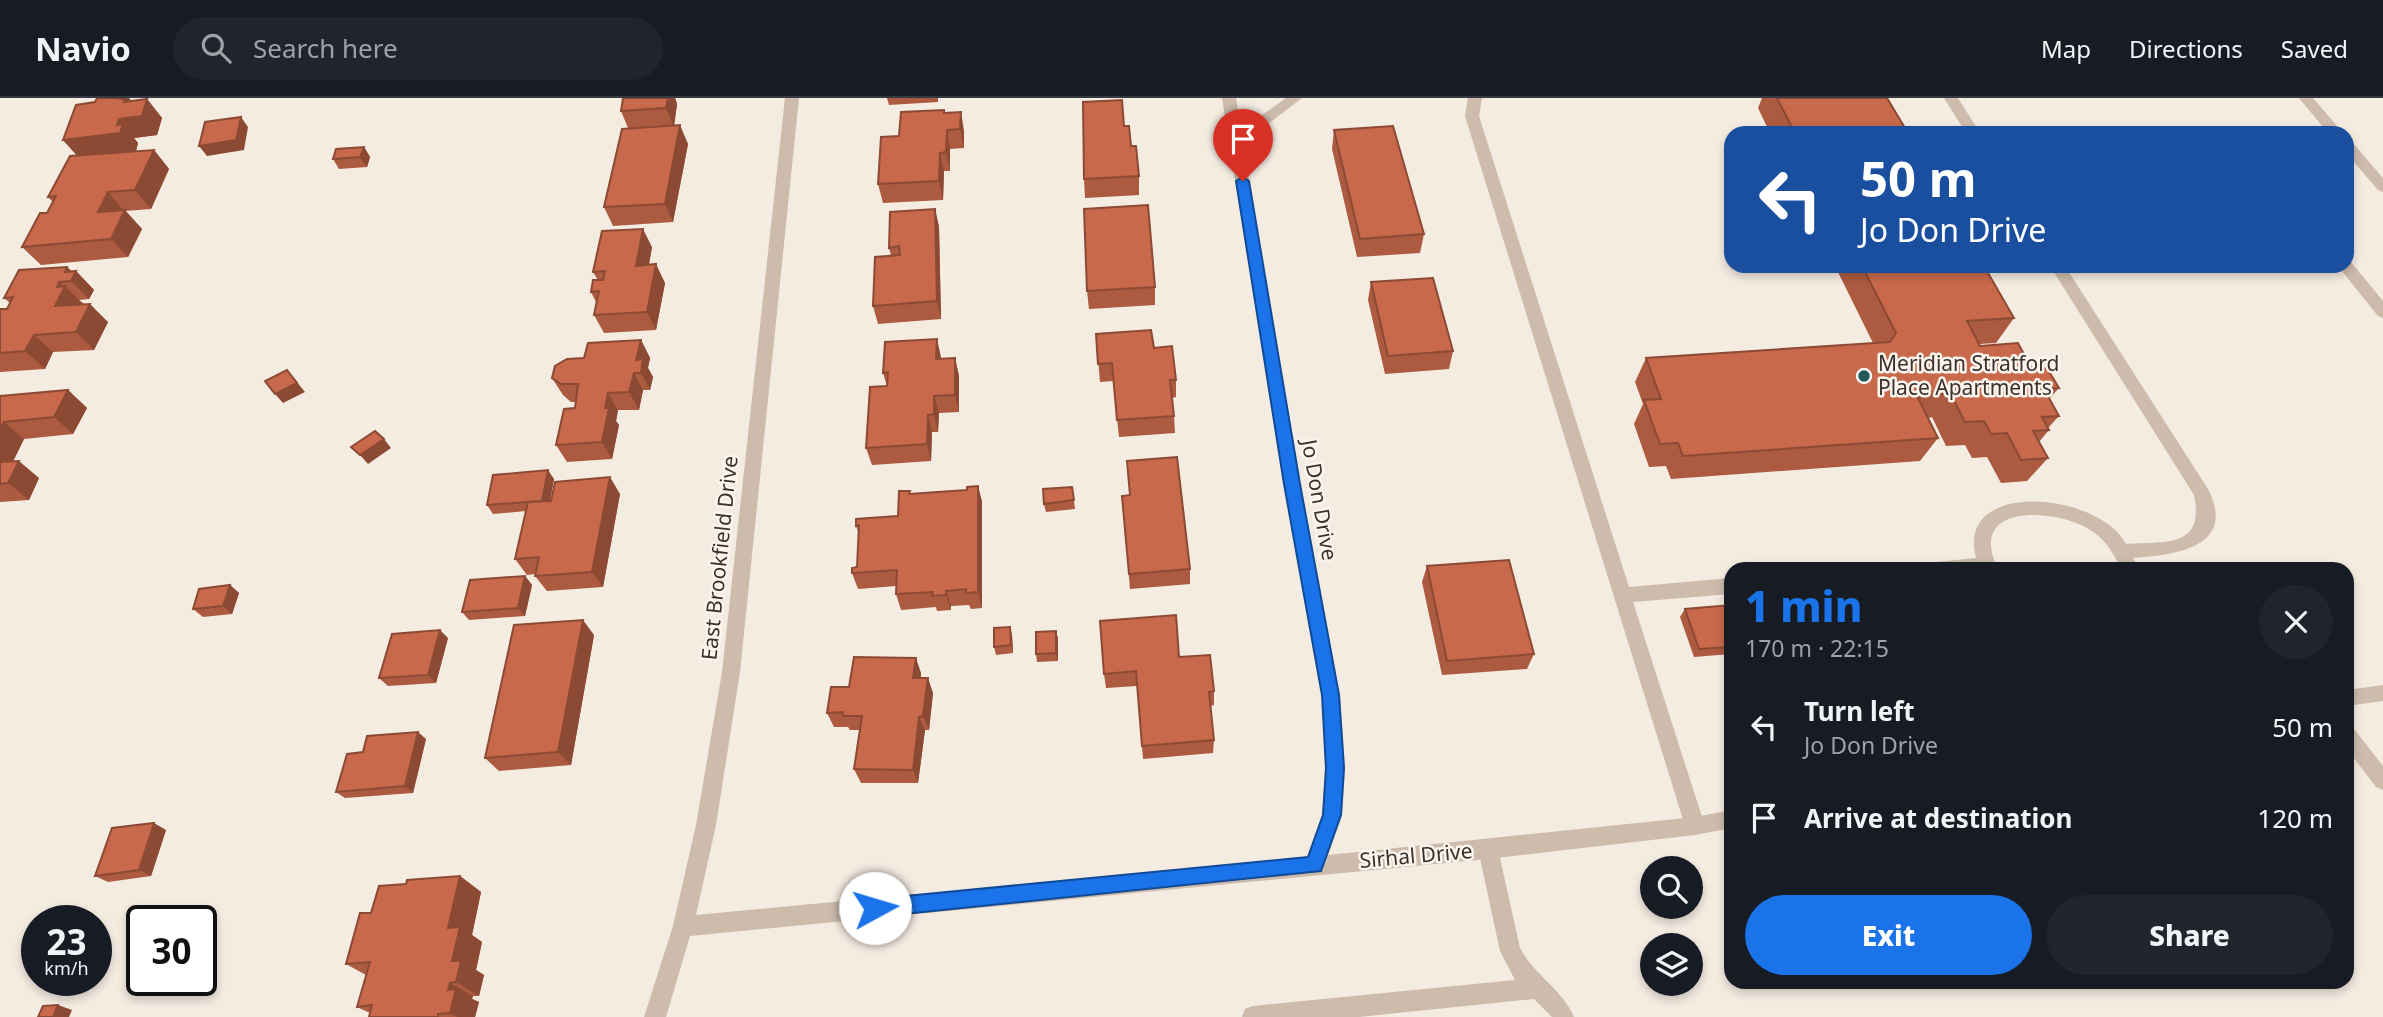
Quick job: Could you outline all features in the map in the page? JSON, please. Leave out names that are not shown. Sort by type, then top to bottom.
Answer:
[{"type":"street","name":"East Brookfield Drive","points":[[655,1017],[683,926],[705,825],[731,672],[792,98]]},
{"type":"street","name":"Jo Don Drive","points":[[1229,98],[1292,484],[1331,695],[1335,768],[1332,815],[1314,865]]},
{"type":"street","points":[[1236,141],[1295,98]]},
{"type":"street","points":[[1475,98],[1472,116],[1695,826]]},
{"type":"street","points":[[1951,98],[1969,126]]},
{"type":"street","points":[[2306,98],[2330,126]]},
{"type":"street","points":[[2354,153],[2383,187]]},
{"type":"street","points":[[1986,562],[1980,542],[1986,525],[2003,512],[2028,508],[2053,507],[2080,515],[2107,531],[2127,560],[2193,541],[2206,528],[2208,511],[2202,494],[2061,273]]},
{"type":"street","points":[[2352,273],[2383,312]]},
{"type":"street","points":[[2362,286],[2383,285]]},
{"type":"street","points":[[1623,595],[1724,587]]},
{"type":"street","points":[[2354,697],[2383,693]]},
{"type":"street","points":[[2354,744],[2383,781]]},
{"type":"street","name":"Sirhal Drive","points":[[683,926],[1488,849],[1695,826],[1724,820]]},
{"type":"street","points":[[1488,849],[1510,951],[1520,970],[1563,1017]]},
{"type":"street","points":[[1253,1017],[1540,989]]},
{"type":"building","points":[[97,98],[120,98],[125,99],[124,102],[147,99],[142,116],[119,119],[117,125],[123,124],[120,133],[63,140],[76,105],[95,102]]},
{"type":"building","points":[[623,98],[668,98],[666,108],[621,111]]},
{"type":"building","points":[[1777,98],[1887,98],[1904,126],[1791,126]]},
{"type":"building","points":[[1122,100],[1124,126],[1129,126],[1131,146],[1136,146],[1139,176],[1084,179],[1083,102]]},
{"type":"building","points":[[944,110],[944,113],[961,112],[960,129],[947,130],[946,152],[940,153],[939,181],[878,184],[881,137],[899,136],[901,112]]},
{"type":"building","points":[[241,117],[236,140],[199,146],[205,122]]},
{"type":"building","points":[[680,125],[665,204],[604,207],[622,129]]},
{"type":"building","points":[[1393,126],[1424,234],[1360,239],[1334,130]]},
{"type":"building","points":[[364,147],[360,157],[333,159],[336,149]]},
{"type":"building","points":[[154,150],[135,190],[108,192],[98,212],[125,210],[111,239],[22,247],[40,213],[47,213],[56,196],[48,197],[70,156]]},
{"type":"building","points":[[1148,205],[1155,287],[1087,291],[1084,209]]},
{"type":"building","points":[[935,209],[937,301],[873,306],[875,257],[900,255],[899,246],[889,248],[890,212]]},
{"type":"building","points":[[643,229],[636,266],[656,264],[647,312],[594,315],[599,291],[591,292],[593,280],[603,280],[605,271],[593,272],[602,231]]},
{"type":"building","points":[[67,267],[65,272],[76,271],[71,281],[59,282],[57,287],[65,286],[55,306],[90,304],[76,332],[34,335],[25,351],[0,353],[0,309],[7,309],[13,297],[4,298],[19,270]]},
{"type":"building","name":"Meridian Stratford Place Apartments","points":[[1866,273],[1988,273],[2014,318],[1967,321],[1980,346],[2018,343],[2032,369],[2047,368],[2059,388],[2044,389],[2059,416],[2042,417],[2049,430],[2033,431],[2048,458],[2021,460],[2007,433],[1991,434],[1984,421],[1965,422],[1950,393],[1917,396],[1938,438],[1683,456],[1678,443],[1660,444],[1644,400],[1661,399],[1646,358],[1890,342],[1896,333]]},
{"type":"building","points":[[1433,278],[1453,351],[1388,356],[1371,282]]},
{"type":"building","points":[[1151,330],[1154,348],[1172,346],[1176,380],[1170,380],[1174,416],[1117,420],[1112,363],[1098,364],[1096,334]]},
{"type":"building","points":[[937,339],[936,359],[955,358],[955,395],[934,396],[934,414],[928,415],[927,444],[866,448],[870,387],[887,386],[888,372],[883,373],[885,342]]},
{"type":"building","points":[[641,340],[636,360],[643,359],[641,373],[634,373],[629,392],[608,393],[605,408],[609,408],[602,442],[556,445],[564,409],[575,408],[578,384],[561,384],[552,378],[555,366],[567,359],[584,358],[588,343]]},
{"type":"building","points":[[287,370],[297,383],[275,394],[265,381]]},
{"type":"building","points":[[68,390],[54,417],[4,422],[0,429],[0,396]]},
{"type":"building","points":[[375,431],[384,439],[360,455],[351,447]]},
{"type":"building","points":[[1177,457],[1190,569],[1129,574],[1122,496],[1130,495],[1127,461]]},
{"type":"building","points":[[19,461],[8,483],[0,484],[0,462]]},
{"type":"building","points":[[548,470],[542,501],[487,505],[493,475]]},
{"type":"building","points":[[610,477],[592,572],[535,576],[539,557],[515,559],[528,502],[551,501],[555,482]]},
{"type":"building","points":[[978,486],[978,592],[966,593],[966,589],[932,596],[933,592],[896,594],[897,570],[852,573],[852,568],[857,567],[859,525],[856,526],[856,519],[898,516],[899,491],[910,491],[909,494],[967,490],[967,487]]},
{"type":"building","points":[[1072,487],[1074,500],[1044,504],[1043,489]]},
{"type":"building","points":[[1509,560],[1534,654],[1447,661],[1427,566]]},
{"type":"building","points":[[525,576],[518,608],[462,612],[470,580]]},
{"type":"building","points":[[230,585],[223,606],[193,609],[199,589]]},
{"type":"building","points":[[1724,606],[1724,647],[1699,649],[1685,609]]},
{"type":"building","points":[[1176,615],[1179,657],[1210,655],[1214,691],[1209,692],[1214,740],[1142,746],[1136,671],[1104,674],[1100,621]]},
{"type":"building","points":[[583,620],[558,752],[485,758],[514,625]]},
{"type":"building","points":[[1010,627],[1011,645],[994,647],[994,628]]},
{"type":"building","points":[[440,630],[428,675],[379,678],[392,634]]},
{"type":"building","points":[[1056,631],[1056,653],[1036,654],[1036,632]]},
{"type":"building","points":[[854,657],[916,658],[913,678],[928,678],[923,716],[919,717],[913,770],[854,769],[862,716],[843,716],[843,712],[827,713],[831,687],[849,687]]},
{"type":"building","points":[[418,732],[405,786],[336,792],[347,754],[363,752],[367,736]]},
{"type":"building","points":[[154,823],[139,870],[95,876],[112,828]]},
{"type":"building","points":[[460,876],[448,928],[460,927],[452,961],[461,961],[456,982],[450,983],[448,990],[456,989],[450,1013],[438,1014],[438,1017],[369,1017],[372,1005],[357,1007],[370,962],[346,964],[360,913],[371,913],[379,886],[406,884],[407,880]]},
{"type":"building","points":[[58,1005],[53,1017],[38,1017],[43,1006]]},
{"type":"place","name":"Meridian Stratford Place Apartments","points":[[1864,376]]},
{"type":"route","points":[[875,908],[1314,865],[1332,815],[1335,768],[1331,695],[1292,484],[1243,181]]}]
